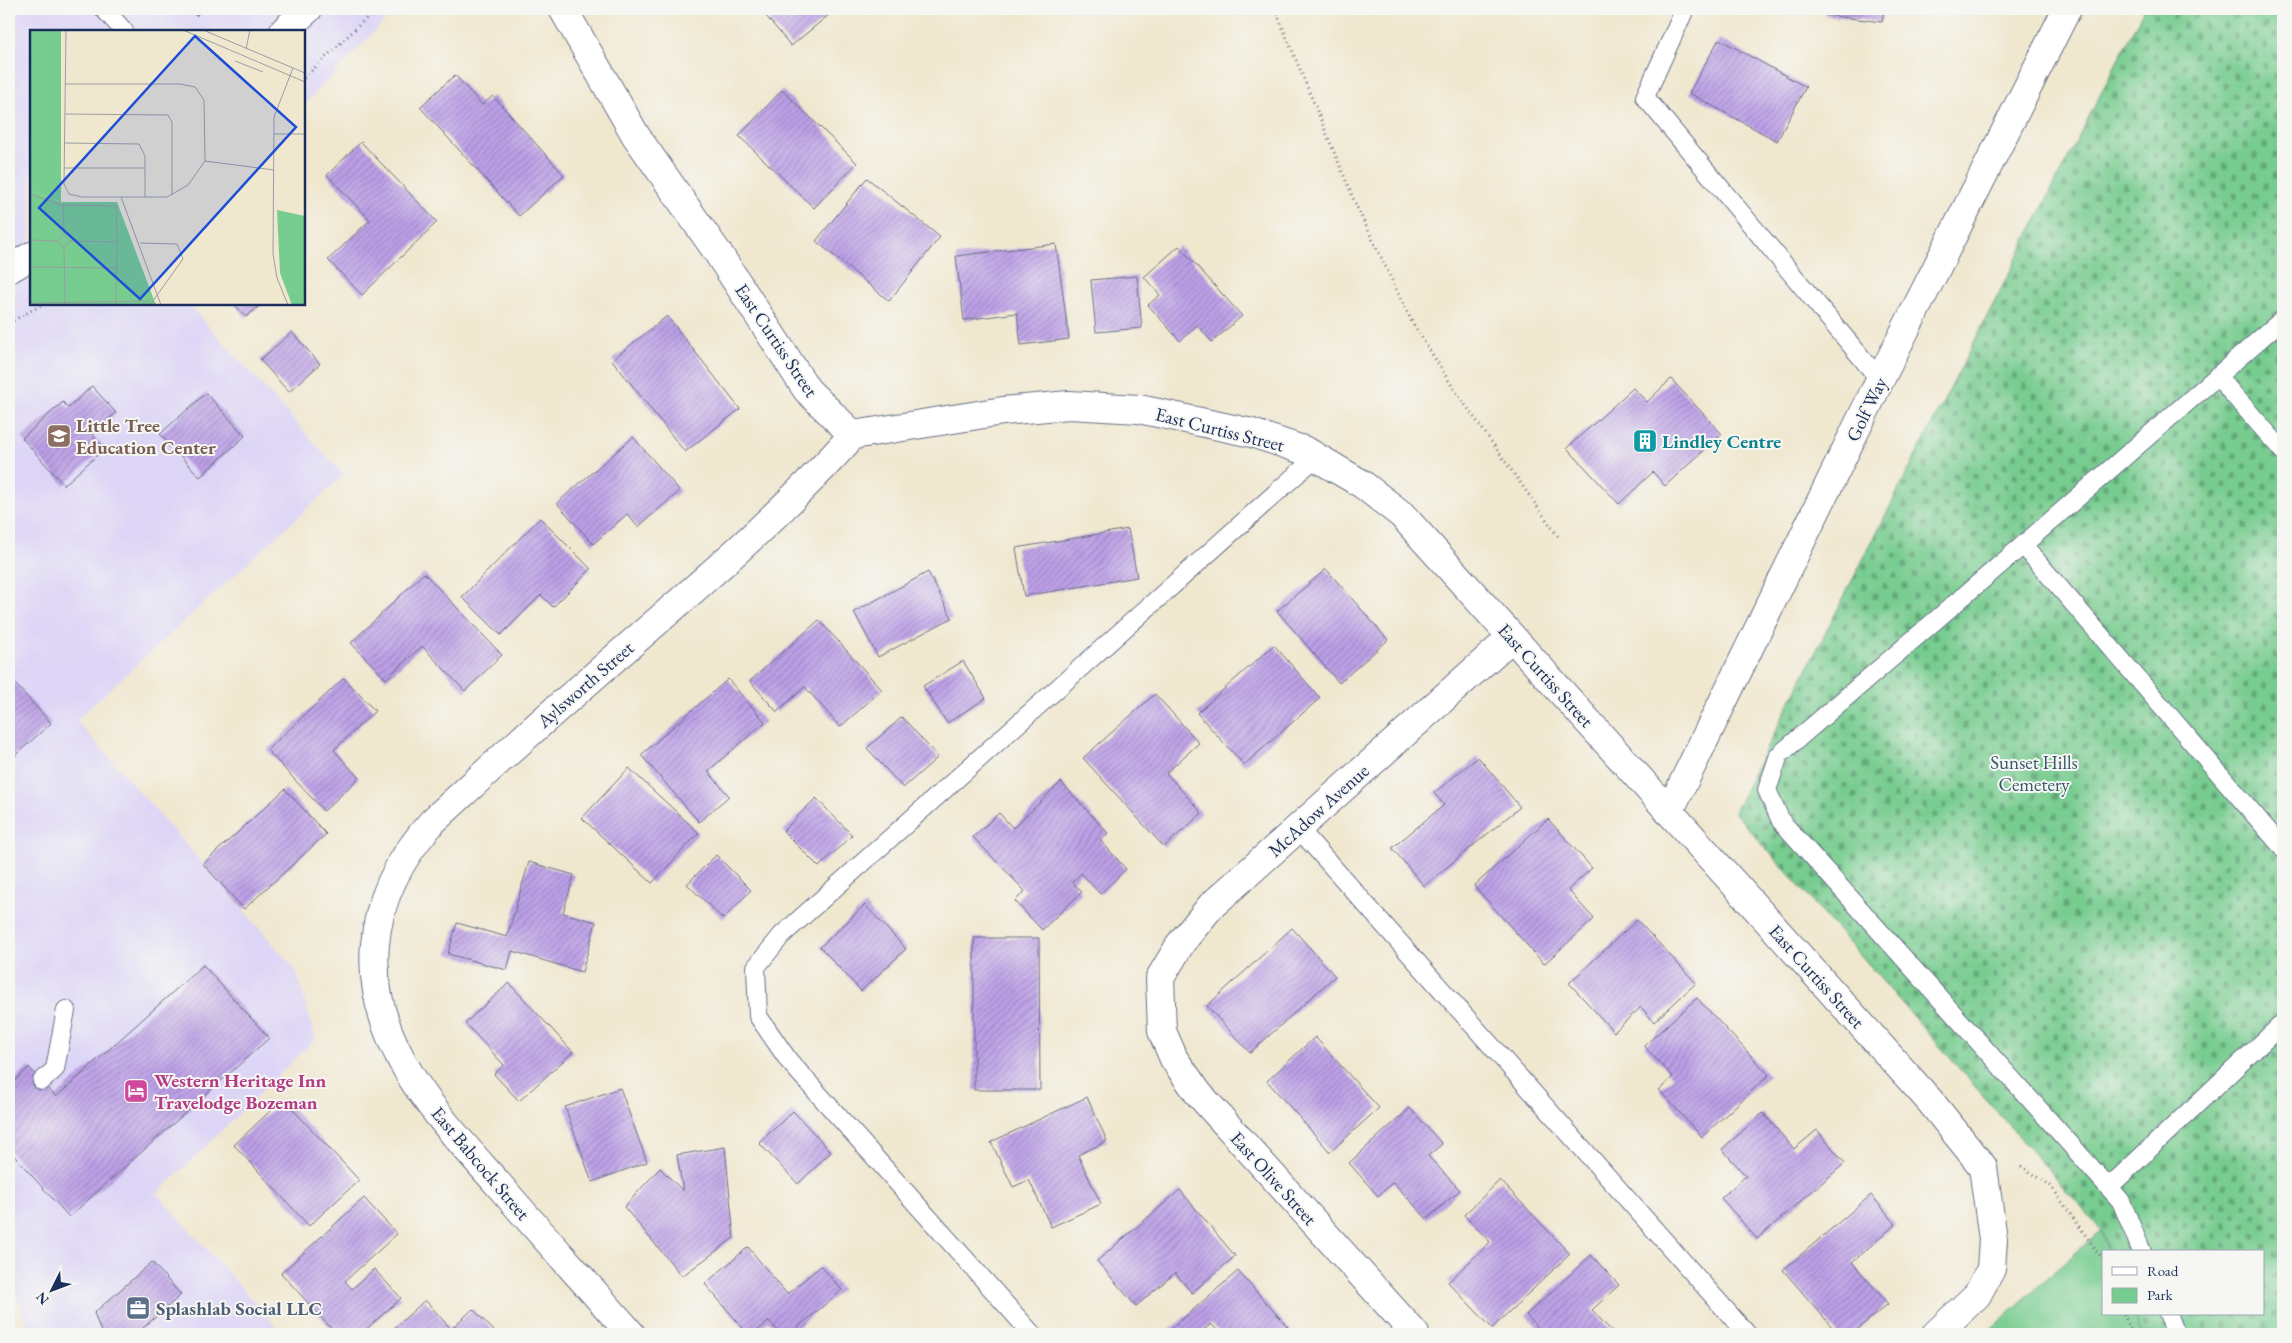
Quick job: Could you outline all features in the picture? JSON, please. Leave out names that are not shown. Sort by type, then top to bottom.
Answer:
[{"type":"street","points":[[285,30],[308,9]]},
{"type":"street","name":"East Curtiss Street","points":[[563,9],[636,136],[718,253],[807,390],[853,436],[1003,411],[1078,406],[1139,409],[1252,433],[1306,452],[1362,484],[1402,515],[1942,1116],[1983,1167],[1994,1239],[1991,1269],[1977,1295],[1936,1334]]},
{"type":"street","name":"Golf Way","points":[[1669,812],[1880,380],[2067,9]]},
{"type":"street","points":[[9,269],[30,257]]},
{"type":"street","name":"Aylsworth Street","points":[[374,966],[376,932],[382,906],[412,844],[432,821],[575,692],[682,601],[811,482],[853,436]]},
{"type":"street","name":"McAdow Avenue","points":[[1161,1006],[1160,978],[1181,943],[1211,906],[1512,637]]},
{"type":"street","name":"East Babcock Street","points":[[374,966],[378,1002],[390,1035],[412,1078],[452,1132],[632,1334]]},
{"type":"street","name":"East Olive Street","points":[[1161,1006],[1162,1031],[1174,1059],[1198,1093],[1415,1334]]},
{"type":"lane","points":[[104,9],[123,30]]},
{"type":"lane","points":[[1685,9],[1645,97],[1880,380]]},
{"type":"lane","points":[[2141,1250],[2122,1201],[1781,821],[1767,790],[1779,755],[2283,319]]},
{"type":"lane","points":[[2217,376],[2283,451]]},
{"type":"lane","points":[[1032,1334],[789,1061],[758,1016],[756,967],[782,935],[1316,457]]},
{"type":"lane","points":[[2023,545],[2283,848]]},
{"type":"lane","points":[[1298,828],[1747,1334]]},
{"type":"lane","points":[[42,1081],[55,1069],[66,1010]]},
{"type":"lane","points":[[2109,1187],[2283,1023]]},
{"type":"lane","points":[[2169,1316],[2176,1334]]},
{"type":"path","points":[[305,77],[376,9]]},
{"type":"path","points":[[1275,9],[1356,205],[1412,322],[1452,386],[1560,539]]},
{"type":"path","points":[[9,323],[41,305]]},
{"type":"path","points":[[2021,1166],[2050,1185],[2102,1259]]},
{"type":"path","points":[[2125,1316],[2131,1334]]},
{"type":"shaded area","points":[[9,9],[396,9],[305,104],[305,30],[30,30],[30,305],[189,305],[344,475],[76,720],[296,970],[315,1039],[157,1194],[283,1334],[30,1334],[9,1272]]},
{"type":"green space","name":"Sunset Hills Cemetery","points":[[2144,9],[2283,9],[2283,1334],[2140,1334],[2134,1316],[2264,1316],[2264,1250],[2108,1250],[2101,1230],[1734,812]]},
{"type":"green space","points":[[2101,1230],[2108,1250],[2102,1250],[2102,1316],[2134,1316],[2140,1334],[1985,1334]]},
{"type":"building","points":[[189,9],[203,9],[196,16]]},
{"type":"building","points":[[764,9],[836,9],[791,46],[762,11]]},
{"type":"building","points":[[1825,9],[1884,9],[1882,22],[1825,15]]},
{"type":"building","points":[[1719,39],[1806,87],[1777,141],[1689,93]]},
{"type":"building","points":[[455,75],[482,105],[493,96],[564,175],[519,216],[420,107]]},
{"type":"building","points":[[782,90],[857,163],[814,208],[739,136]]},
{"type":"building","points":[[361,142],[437,222],[362,295],[328,260],[370,220],[327,175]]},
{"type":"building","points":[[867,178],[940,237],[889,301],[816,241]]},
{"type":"building","points":[[1056,244],[1069,339],[1021,345],[1017,313],[964,320],[956,256]]},
{"type":"building","points":[[1179,246],[1242,316],[1212,342],[1197,325],[1180,341],[1148,305],[1160,295],[1144,277]]},
{"type":"building","points":[[1137,276],[1142,328],[1096,332],[1091,280]]},
{"type":"building","points":[[235,305],[261,305],[246,317]]},
{"type":"building","points":[[667,316],[740,409],[685,452],[612,360]]},
{"type":"building","points":[[292,332],[320,364],[289,392],[260,360]]},
{"type":"building","name":"Lindley Centre","points":[[1671,379],[1722,434],[1665,486],[1653,472],[1619,504],[1567,448],[1633,388],[1647,402]]},
{"type":"building","name":"Little Tree Education Center","points":[[92,386],[116,413],[92,435],[105,448],[64,485],[22,438],[63,402],[68,408]]},
{"type":"building","points":[[206,393],[245,436],[200,477],[160,434]]},
{"type":"building","points":[[633,437],[680,491],[638,527],[627,514],[593,544],[557,503]]},
{"type":"building","points":[[540,518],[591,569],[553,607],[541,595],[501,635],[462,597]]},
{"type":"building","points":[[1128,529],[1137,577],[1024,596],[1016,548]]},
{"type":"building","points":[[1326,569],[1388,640],[1339,683],[1277,611]]},
{"type":"building","points":[[928,572],[952,618],[878,657],[854,612]]},
{"type":"building","points":[[424,573],[502,655],[465,691],[422,646],[386,679],[351,643]]},
{"type":"building","points":[[819,620],[882,690],[840,727],[805,687],[777,712],[750,681]]},
{"type":"building","points":[[1274,645],[1320,698],[1244,765],[1197,713]]},
{"type":"building","points":[[963,661],[986,698],[947,723],[923,686]]},
{"type":"building","points":[[9,677],[51,723],[9,761]]},
{"type":"building","points":[[344,678],[375,711],[334,750],[359,778],[324,811],[267,750]]},
{"type":"building","points":[[728,679],[765,722],[708,771],[729,796],[699,822],[641,755]]},
{"type":"building","points":[[1155,694],[1199,743],[1166,773],[1202,813],[1164,847],[1083,758]]},
{"type":"building","points":[[902,717],[938,757],[903,788],[867,748]]},
{"type":"building","points":[[1478,757],[1520,807],[1424,886],[1392,848],[1444,805],[1434,793]]},
{"type":"building","points":[[629,768],[699,833],[652,883],[582,818]]},
{"type":"building","points":[[1061,782],[1108,833],[1100,840],[1126,869],[1100,894],[1081,873],[1072,882],[1082,892],[1042,930],[1015,901],[1025,891],[973,837],[999,813],[1013,828]]},
{"type":"building","points":[[285,789],[326,834],[244,909],[203,864]]},
{"type":"building","points":[[816,798],[852,835],[819,867],[783,831]]},
{"type":"building","points":[[1548,819],[1592,868],[1568,890],[1594,919],[1544,964],[1474,886]]},
{"type":"building","points":[[716,855],[751,890],[723,919],[687,884]]},
{"type":"building","points":[[529,862],[574,875],[563,913],[596,922],[582,972],[512,951],[507,970],[448,954],[457,923],[507,937]]},
{"type":"building","points":[[865,905],[906,949],[861,991],[820,947]]},
{"type":"building","points":[[1637,920],[1696,983],[1654,1022],[1641,1007],[1614,1032],[1569,983]]},
{"type":"building","points":[[1292,928],[1335,976],[1250,1053],[1207,1006]]},
{"type":"building","points":[[974,938],[1039,938],[1040,1090],[974,1090]]},
{"type":"building","name":"Western Heritage Inn Travelodge Bozeman","points":[[203,965],[269,1038],[69,1217],[9,1150],[9,1086],[29,1067],[56,1097]]},
{"type":"building","points":[[509,983],[573,1052],[519,1101],[494,1074],[504,1065],[465,1023]]},
{"type":"building","points":[[1697,998],[1769,1075],[1702,1137],[1659,1090],[1673,1077],[1644,1046]]},
{"type":"building","points":[[1315,1037],[1379,1108],[1330,1152],[1267,1081]]},
{"type":"building","points":[[620,1088],[647,1162],[592,1182],[565,1107]]},
{"type":"building","points":[[1087,1097],[1107,1141],[1078,1155],[1101,1204],[1051,1227],[1029,1180],[1013,1187],[991,1142]]},
{"type":"building","points":[[283,1099],[359,1180],[309,1226],[234,1145]]},
{"type":"building","points":[[1410,1108],[1442,1144],[1428,1156],[1460,1190],[1427,1219],[1393,1182],[1378,1196],[1349,1163]]},
{"type":"building","points":[[793,1111],[831,1152],[798,1184],[759,1143]]},
{"type":"building","points":[[1763,1113],[1794,1149],[1817,1130],[1845,1163],[1757,1239],[1721,1198],[1746,1176],[1722,1149]]},
{"type":"building","points":[[725,1147],[734,1238],[682,1276],[624,1207],[660,1168],[683,1191],[677,1155]]},
{"type":"building","points":[[1500,1180],[1570,1254],[1492,1328],[1448,1282],[1490,1242],[1464,1215]]},
{"type":"building","points":[[1180,1190],[1235,1256],[1192,1293],[1175,1273],[1136,1306],[1097,1261]]},
{"type":"building","points":[[1871,1195],[1896,1224],[1852,1262],[1888,1304],[1852,1334],[1838,1334],[1783,1270]]},
{"type":"building","points":[[364,1198],[397,1234],[345,1281],[352,1289],[374,1269],[401,1298],[361,1334],[336,1334],[281,1273]]},
{"type":"building","points":[[748,1247],[787,1294],[821,1266],[842,1290],[790,1334],[781,1334],[769,1321],[753,1334],[748,1334],[705,1284]]},
{"type":"building","points":[[1591,1255],[1619,1285],[1592,1310],[1614,1334],[1544,1334],[1526,1315]]},
{"type":"building","points":[[152,1262],[181,1295],[136,1334],[102,1334],[94,1313]]},
{"type":"building","points":[[1238,1271],[1294,1334],[1221,1334],[1211,1324],[1199,1334],[1165,1334]]},
{"type":"building","points":[[425,1300],[451,1329],[473,1309],[497,1334],[388,1334]]},
{"type":"place","name":"Little Tree Education Center","points":[[59,436]]},
{"type":"place","name":"Lindley Centre","points":[[1645,441]]},
{"type":"place","name":"Western Heritage Inn Travelodge Bozeman","points":[[136,1091]]},
{"type":"place","name":"Splashlab Social LLC","points":[[138,1308]]}]
